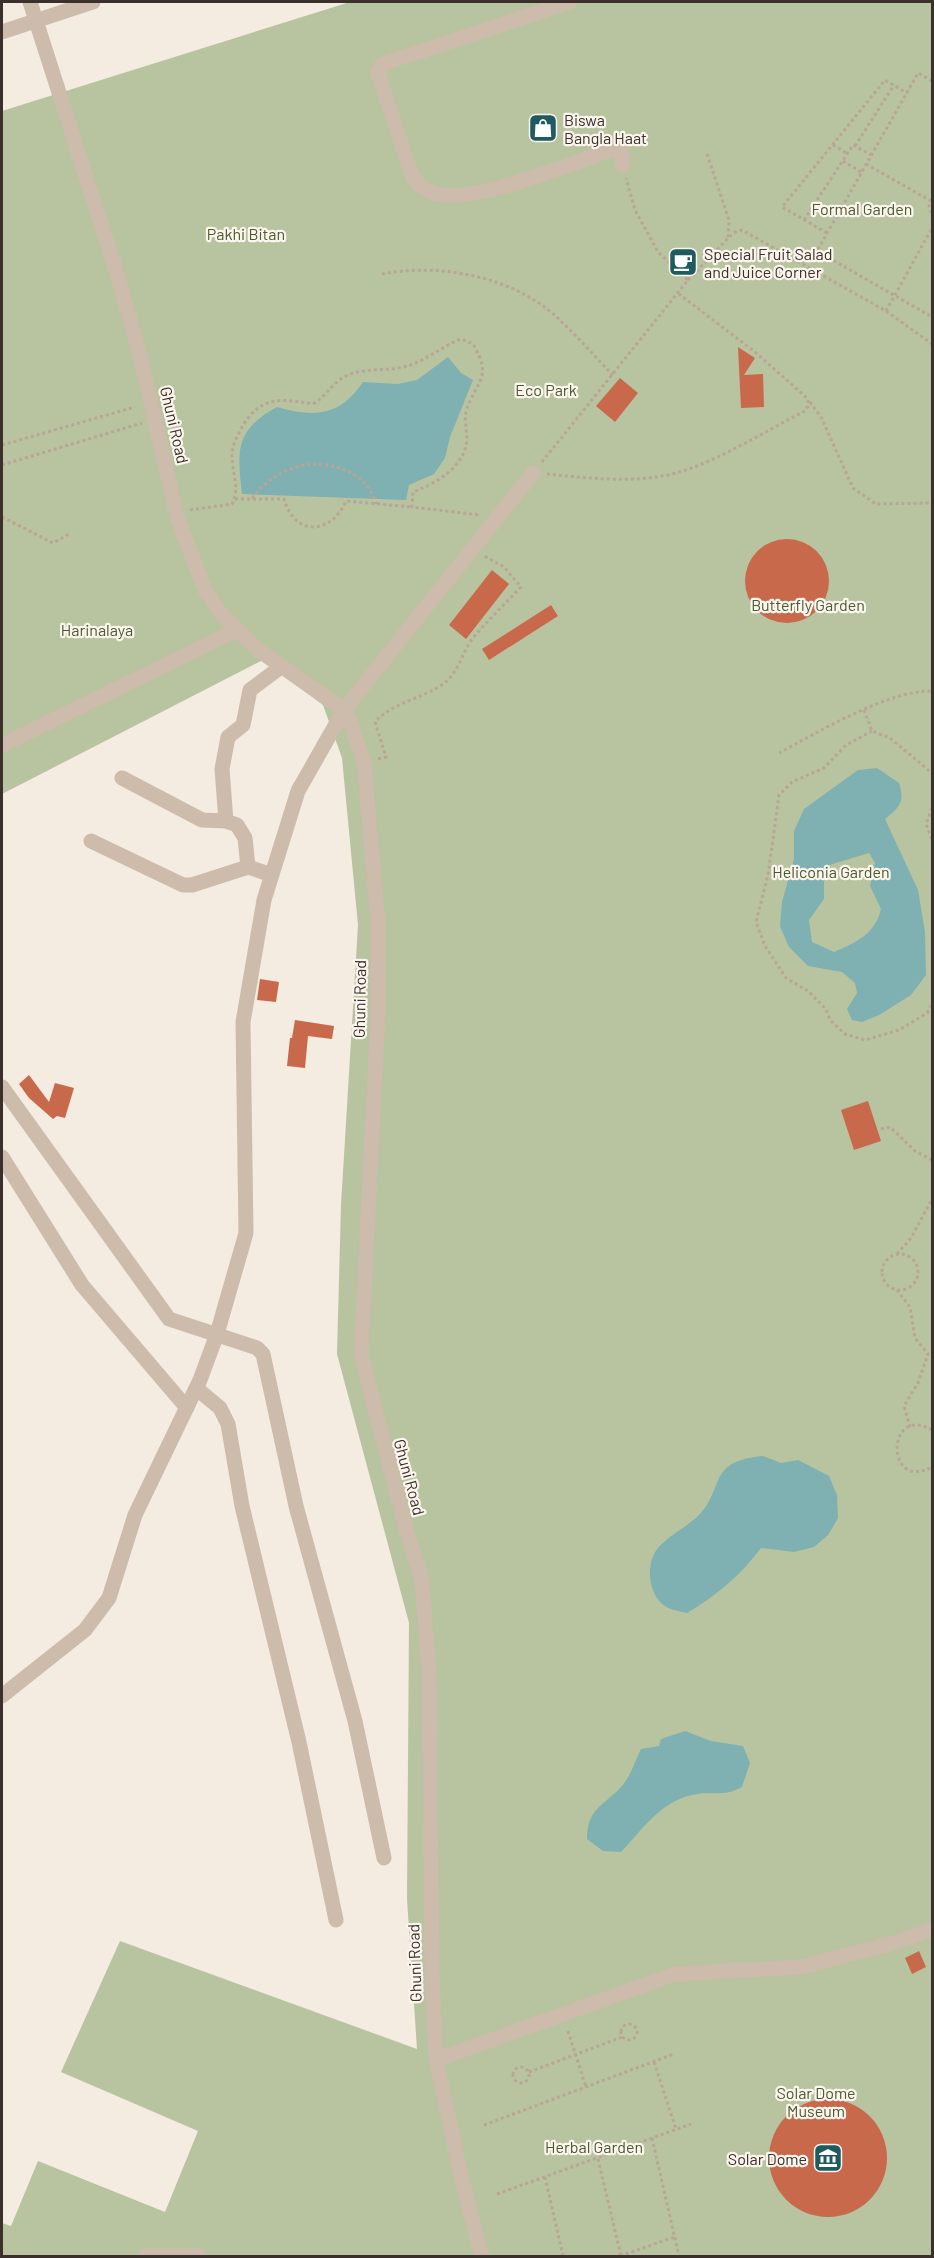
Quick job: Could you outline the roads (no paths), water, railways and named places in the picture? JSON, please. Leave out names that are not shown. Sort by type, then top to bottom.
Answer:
[{"type":"street","name":"Ghuni Road","points":[[30,2],[118,277],[151,403],[176,512],[205,590],[222,615],[258,649],[344,710],[350,721],[363,762],[378,923],[378,1013],[361,1355],[422,1581],[429,1671],[432,1972],[436,2060],[477,2255]]},
{"type":"street","points":[[2,32],[93,2]]},
{"type":"street","points":[[570,2],[382,64],[378,73],[412,176],[421,187],[434,194],[471,195],[616,148],[621,151],[623,165]]},
{"type":"street","points":[[2,1696],[85,1630],[109,1598],[135,1515],[198,1384],[216,1336],[246,1233],[241,1041],[264,900],[298,791],[344,710],[533,473]]},
{"type":"street","points":[[2,745],[237,630]]},
{"type":"street","points":[[226,821],[222,769],[228,737],[243,725],[250,690],[282,666]]},
{"type":"street","points":[[122,778],[202,820],[226,821],[237,825],[243,831],[248,867]]},
{"type":"street","points":[[91,841],[183,885],[192,885],[248,867],[272,875]]},
{"type":"street","points":[[2,1087],[166,1316],[173,1321],[257,1348],[263,1354],[296,1506],[355,1721],[384,1858]]},
{"type":"street","points":[[2,1157],[46,1224],[77,1278],[187,1408]]},
{"type":"street","points":[[198,1384],[220,1407],[228,1424],[242,1506],[299,1742],[336,1920]]},
{"type":"street","points":[[436,2060],[675,1974],[801,1968],[897,1942],[928,1931]]},
{"type":"street","points":[[145,2256],[200,2256]]},
{"type":"water","points":[[448,357],[461,373],[473,380],[450,437],[445,458],[434,474],[409,485],[406,500],[242,494],[239,465],[242,443],[253,424],[263,416],[277,407],[303,413],[336,408],[345,402],[363,382],[398,384],[417,380]]},
{"type":"water","points":[[877,768],[899,783],[900,804],[885,819],[918,890],[925,932],[926,975],[911,995],[879,1015],[862,1022],[852,1020],[847,1009],[857,993],[855,983],[842,972],[808,966],[789,947],[780,926],[782,902],[794,859],[794,831],[804,809],[858,770]],"holes":[[[869,853],[875,863],[870,886],[881,909],[875,925],[857,941],[834,952],[812,942],[809,920],[824,899],[826,866]]]},
{"type":"water","points":[[763,1456],[781,1463],[798,1460],[829,1476],[837,1495],[838,1518],[828,1535],[814,1547],[794,1552],[761,1548],[718,1592],[687,1613],[667,1607],[659,1601],[650,1579],[654,1554],[662,1544],[697,1517],[706,1507],[724,1470],[745,1459]]},
{"type":"water","points":[[685,1731],[711,1741],[743,1746],[750,1763],[742,1787],[723,1793],[692,1795],[670,1804],[661,1810],[621,1852],[603,1851],[587,1839],[593,1814],[624,1783],[641,1749],[659,1746],[661,1739]]},
{"type":"place","name":"Biswa Bangla Haat","points":[[543,128]]},
{"type":"place","name":"Special Fruit Salad and Juice Corner","points":[[683,262]]},
{"type":"place","name":"Solar Dome","points":[[828,2158]]},
{"type":"park label","name":"Formal Garden","points":[[862,208]]},
{"type":"park label","name":"Pakhi Bitan","points":[[246,233]]},
{"type":"park label","name":"Eco Park","points":[[546,389]]},
{"type":"park label","name":"Butterfly Garden","points":[[808,604]]},
{"type":"park label","name":"Harinalaya","points":[[97,629]]},
{"type":"park label","name":"Heliconia Garden","points":[[831,871]]},
{"type":"park label","name":"Solar Dome Museum","points":[[816,2101]]},
{"type":"park label","name":"Herbal Garden","points":[[594,2146]]}]
